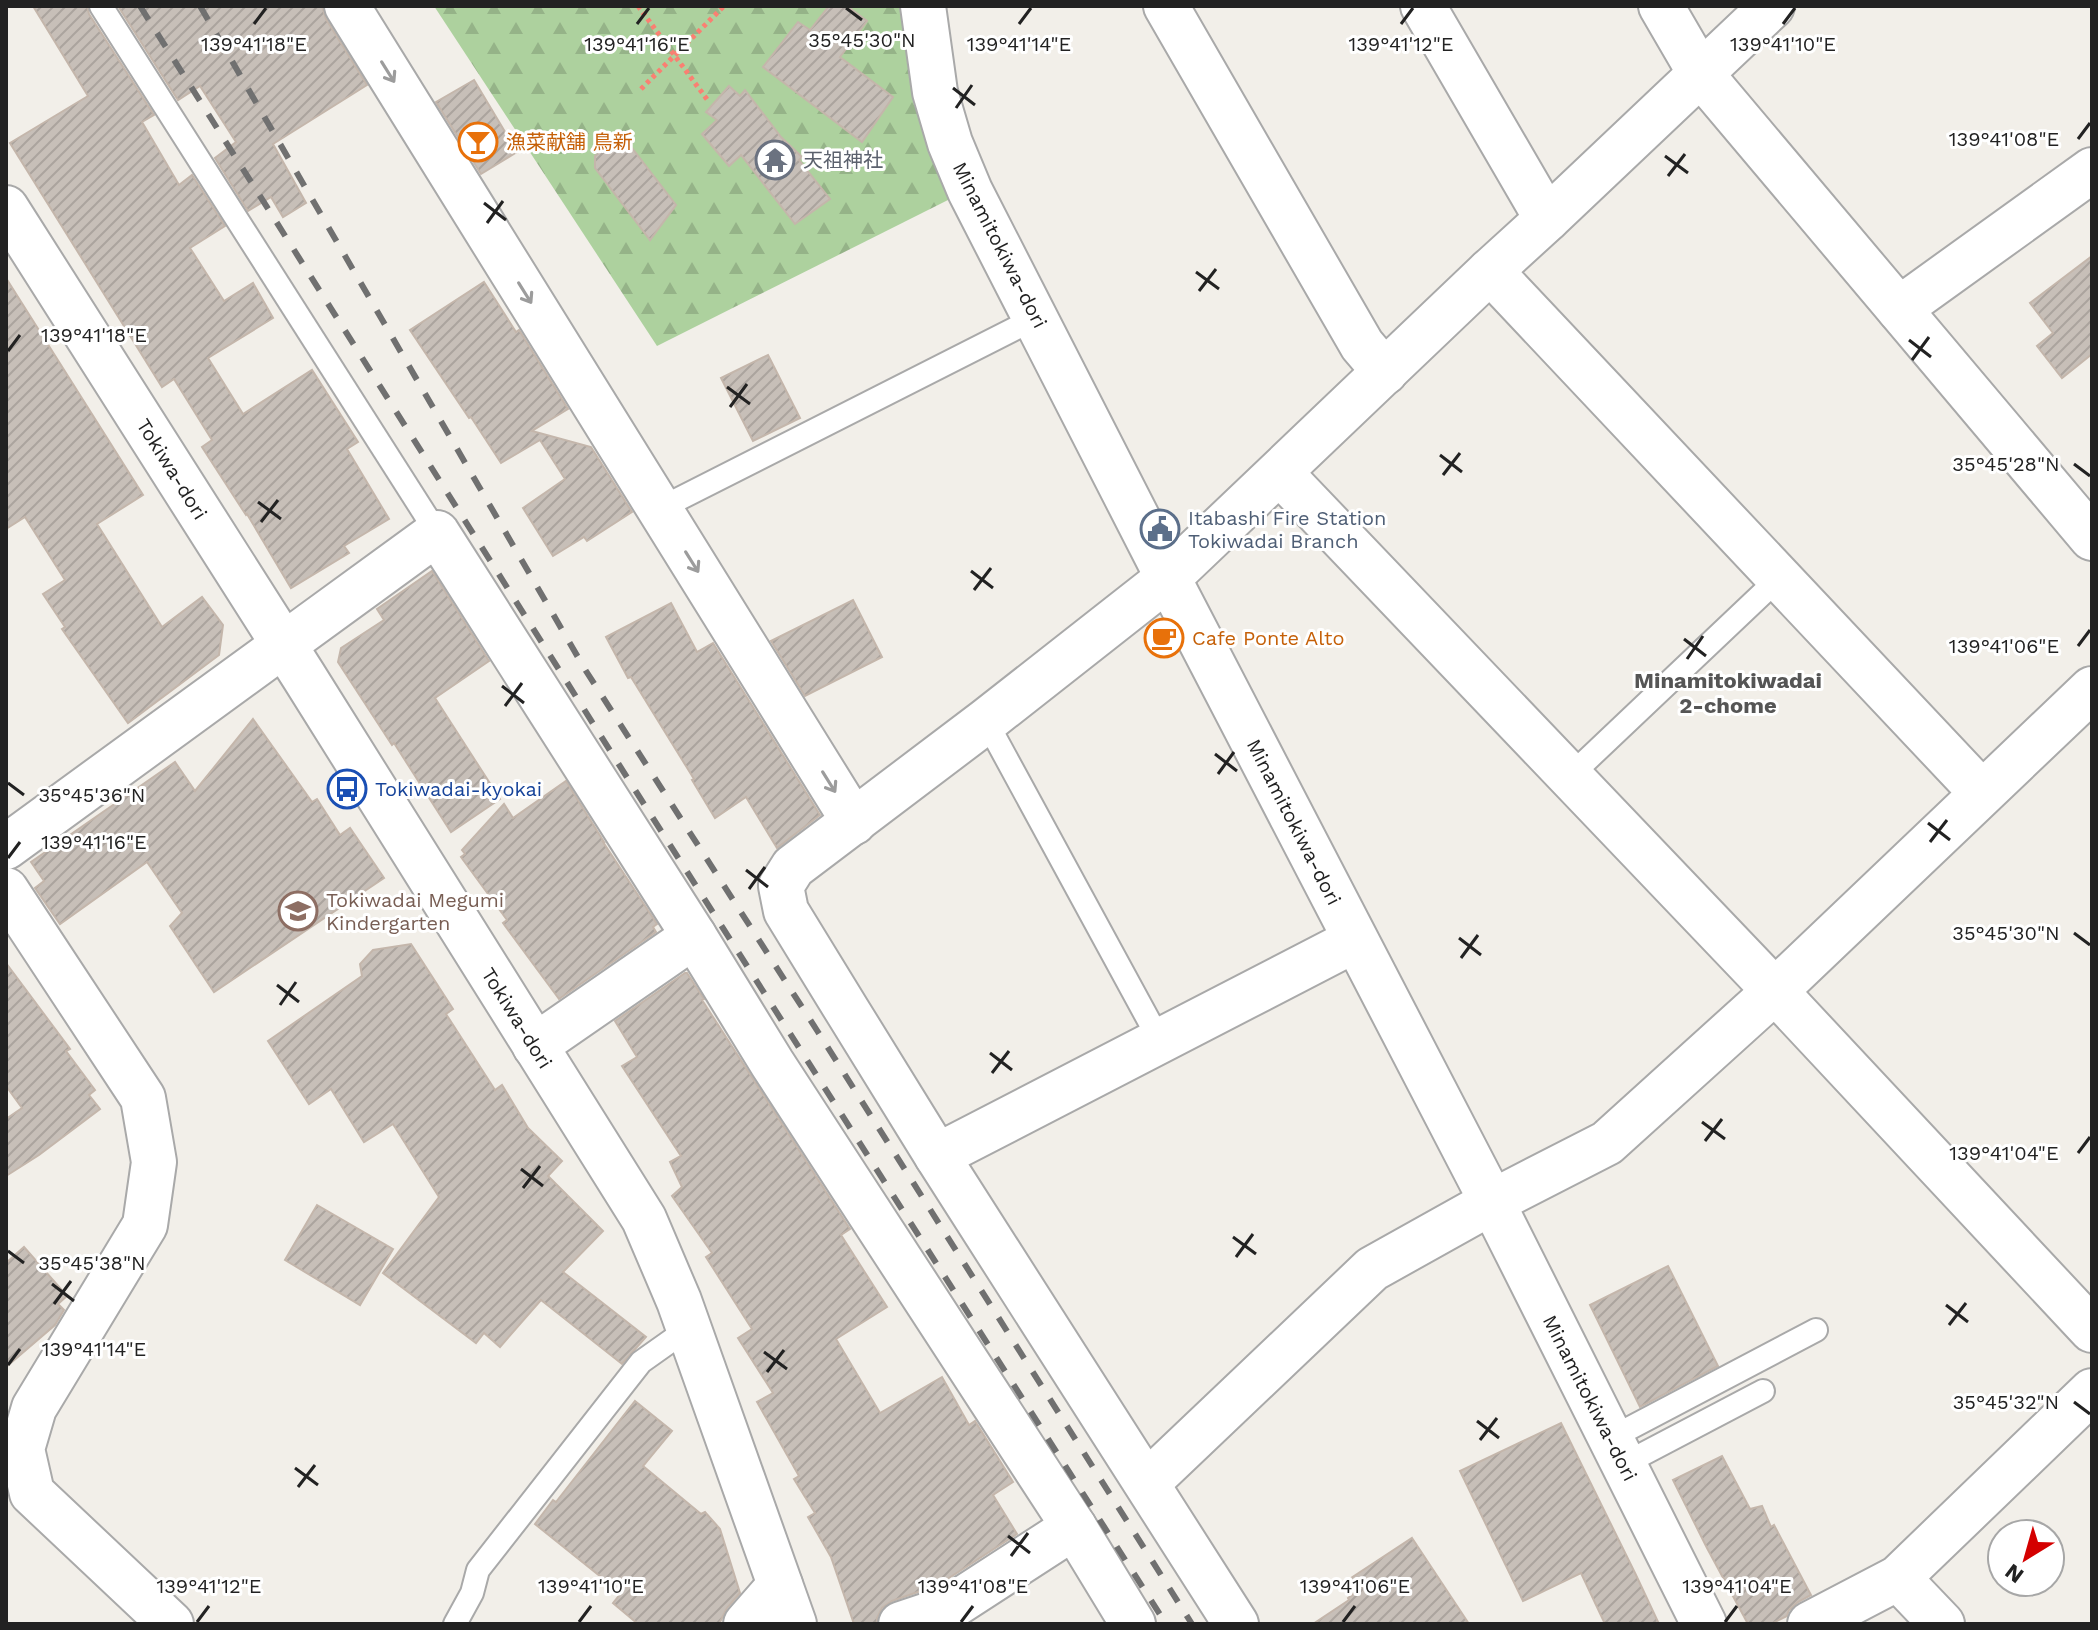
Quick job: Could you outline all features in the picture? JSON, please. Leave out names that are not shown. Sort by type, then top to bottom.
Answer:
[{"type":"street","points":[[347,6],[854,822]]},
{"type":"street","name":"Minamitokiwa-dori","points":[[923,6],[935,92],[950,143],[970,191],[1492,1202],[1704,1624]]},
{"type":"street","points":[[1166,6],[1362,345],[1385,372]]},
{"type":"street","points":[[1423,6],[1547,219]]},
{"type":"street","points":[[1661,6],[1700,73],[2092,538]]},
{"type":"street","points":[[1236,1624],[937,1156],[786,911],[781,886],[793,867],[1168,578],[1772,6]]},
{"type":"street","points":[[1899,309],[2092,170]]},
{"type":"street","name":"Tokiwa-dori","points":[[6,208],[284,644],[644,1219],[689,1328],[787,1605]]},
{"type":"street","points":[[1490,271],[1982,793]]},
{"type":"street","points":[[1280,473],[1775,991],[2092,1330]]},
{"type":"street","points":[[6,847],[437,533],[772,1063],[1074,1527],[1133,1624]]},
{"type":"street","points":[[1147,1483],[1372,1269],[1607,1143],[1775,991],[2092,689]]},
{"type":"street","points":[[6,890],[143,1098],[154,1162],[145,1225],[34,1408],[22,1449],[32,1493],[171,1624]]},
{"type":"street","points":[[535,1046],[694,936]]},
{"type":"street","points":[[937,1156],[1355,940]]},
{"type":"street","points":[[1810,1624],[1898,1578],[2092,1391]]},
{"type":"street","points":[[901,1624],[949,1608],[1074,1527]]},
{"type":"street","points":[[1898,1578],[1942,1624]]},
{"type":"street","points":[[746,1624],[787,1605]]},
{"type":"lane","points":[[101,6],[437,533]]},
{"type":"lane","points":[[659,509],[1036,318]]},
{"type":"lane","points":[[1570,776],[1780,577]]},
{"type":"lane","points":[[986,721],[1160,1041]]},
{"type":"lane","points":[[455,1624],[472,1593],[478,1570],[641,1362],[689,1328]]},
{"type":"lane","points":[[1617,1451],[1816,1330]]},
{"type":"lane","points":[[1617,1451],[1763,1391]]},
{"type":"path","points":[[638,6],[709,102]]},
{"type":"path","points":[[641,89],[724,6]]},
{"type":"green space","points":[[434,6],[904,6],[950,199],[657,346]]},
{"type":"building","points":[[33,6],[87,6],[89,14],[154,115],[142,122],[179,185],[192,175],[225,226],[190,248],[224,301],[253,283],[273,318],[208,358],[243,414],[312,370],[358,442],[347,449],[389,519],[344,546],[349,553],[291,588],[202,447],[212,440],[174,379],[162,387],[10,143],[88,96]]},
{"type":"building","points":[[118,6],[322,6],[326,19],[367,85],[273,144],[306,203],[283,217],[271,197],[248,211],[215,158],[236,142],[200,86],[178,100]]},
{"type":"building","points":[[829,6],[847,6],[867,21],[840,57],[893,97],[862,142],[763,67],[798,22],[810,30]]},
{"type":"building","points":[[474,80],[517,152],[481,174],[436,102]]},
{"type":"building","name":"天祖神社","points":[[729,86],[740,96],[745,90],[781,137],[802,157],[799,160],[830,199],[795,224],[741,155],[729,166],[702,134],[717,120],[706,112]]},
{"type":"building","points":[[622,135],[676,205],[650,240],[595,168],[595,156]]},
{"type":"building","points":[[2092,256],[2092,354],[2062,378],[2037,346],[2053,333],[2030,303]]},
{"type":"building","points":[[6,278],[143,495],[97,524],[162,627],[202,597],[223,625],[219,655],[128,723],[62,629],[65,627],[43,594],[65,580],[25,517],[6,529]]},
{"type":"building","points":[[484,282],[516,332],[519,330],[568,409],[532,431],[591,447],[632,512],[587,541],[584,537],[553,556],[523,508],[565,479],[540,440],[501,463],[410,330]]},
{"type":"building","points":[[768,355],[800,418],[753,441],[721,378]]},
{"type":"building","points":[[432,571],[489,661],[435,698],[500,799],[451,832],[338,662],[341,648],[384,620],[377,609]]},
{"type":"building","points":[[853,600],[882,657],[805,696],[771,641]]},
{"type":"building","points":[[671,603],[697,652],[713,643],[820,815],[777,848],[746,797],[715,818],[606,637]]},
{"type":"building","points":[[253,719],[312,802],[317,799],[340,835],[350,828],[384,878],[214,992],[170,926],[182,913],[147,862],[60,924],[35,888],[44,881],[31,862],[175,762],[195,791]]},
{"type":"building","points":[[566,781],[657,924],[653,927],[656,932],[559,999],[503,923],[507,920],[461,857],[465,854],[462,850],[504,804],[513,818]]},
{"type":"building","points":[[411,944],[453,1009],[446,1014],[495,1090],[502,1085],[528,1128],[562,1161],[548,1176],[603,1231],[563,1272],[646,1337],[622,1364],[541,1300],[500,1347],[484,1333],[476,1343],[383,1273],[439,1197],[393,1124],[364,1142],[331,1089],[309,1104],[268,1041],[362,976],[360,964],[373,950]]},
{"type":"building","points":[[6,963],[70,1049],[66,1051],[95,1090],[89,1095],[100,1109],[6,1176],[6,1119],[22,1108],[6,1086]]},
{"type":"building","points":[[685,973],[850,1229],[841,1235],[887,1307],[836,1339],[880,1413],[942,1377],[969,1425],[975,1421],[1013,1482],[993,1495],[1017,1534],[938,1585],[892,1601],[882,1608],[877,1624],[854,1624],[831,1557],[808,1517],[815,1513],[794,1479],[799,1476],[757,1402],[773,1393],[738,1338],[752,1329],[706,1257],[712,1253],[672,1196],[682,1187],[670,1162],[681,1156],[622,1066],[637,1057],[615,1021]]},
{"type":"building","points":[[317,1205],[393,1249],[360,1305],[285,1260]]},
{"type":"building","points":[[24,1247],[67,1296],[58,1304],[64,1310],[55,1325],[6,1367],[6,1263]]},
{"type":"building","points":[[1668,1266],[1718,1366],[1640,1407],[1590,1305]]},
{"type":"building","points":[[635,1401],[672,1431],[643,1466],[701,1514],[705,1512],[720,1529],[740,1593],[719,1624],[638,1624],[613,1603],[621,1593],[535,1524],[553,1500],[556,1502]]},
{"type":"building","points":[[1561,1423],[1659,1624],[1605,1624],[1581,1573],[1523,1601],[1460,1471]]},
{"type":"building","points":[[1722,1456],[1750,1509],[1762,1506],[1811,1595],[1798,1602],[1787,1616],[1771,1624],[1748,1624],[1673,1480]]},
{"type":"building","points":[[1412,1538],[1469,1624],[1313,1624],[1356,1592],[1348,1580]]},
{"type":"railway","points":[[140,6],[1166,1624]]},
{"type":"railway","points":[[200,6],[586,671],[1192,1624]]},
{"type":"place","name":"漁菜献舗 鳥新","points":[[478,142]]},
{"type":"place","name":"天祖神社","points":[[775,160]]},
{"type":"place","name":"Itabashi Fire Station Tokiwadai Branch","points":[[1160,529]]},
{"type":"place","name":"Cafe Ponte Alto","points":[[1164,638]]},
{"type":"place","name":"Tokiwadai-kyokai","points":[[347,789]]},
{"type":"place","name":"Tokiwadai Megumi Kindergarten","points":[[298,911]]},
{"type":"district","name":"Minamitokiwadai 2-chome","points":[[1728,692]]}]
